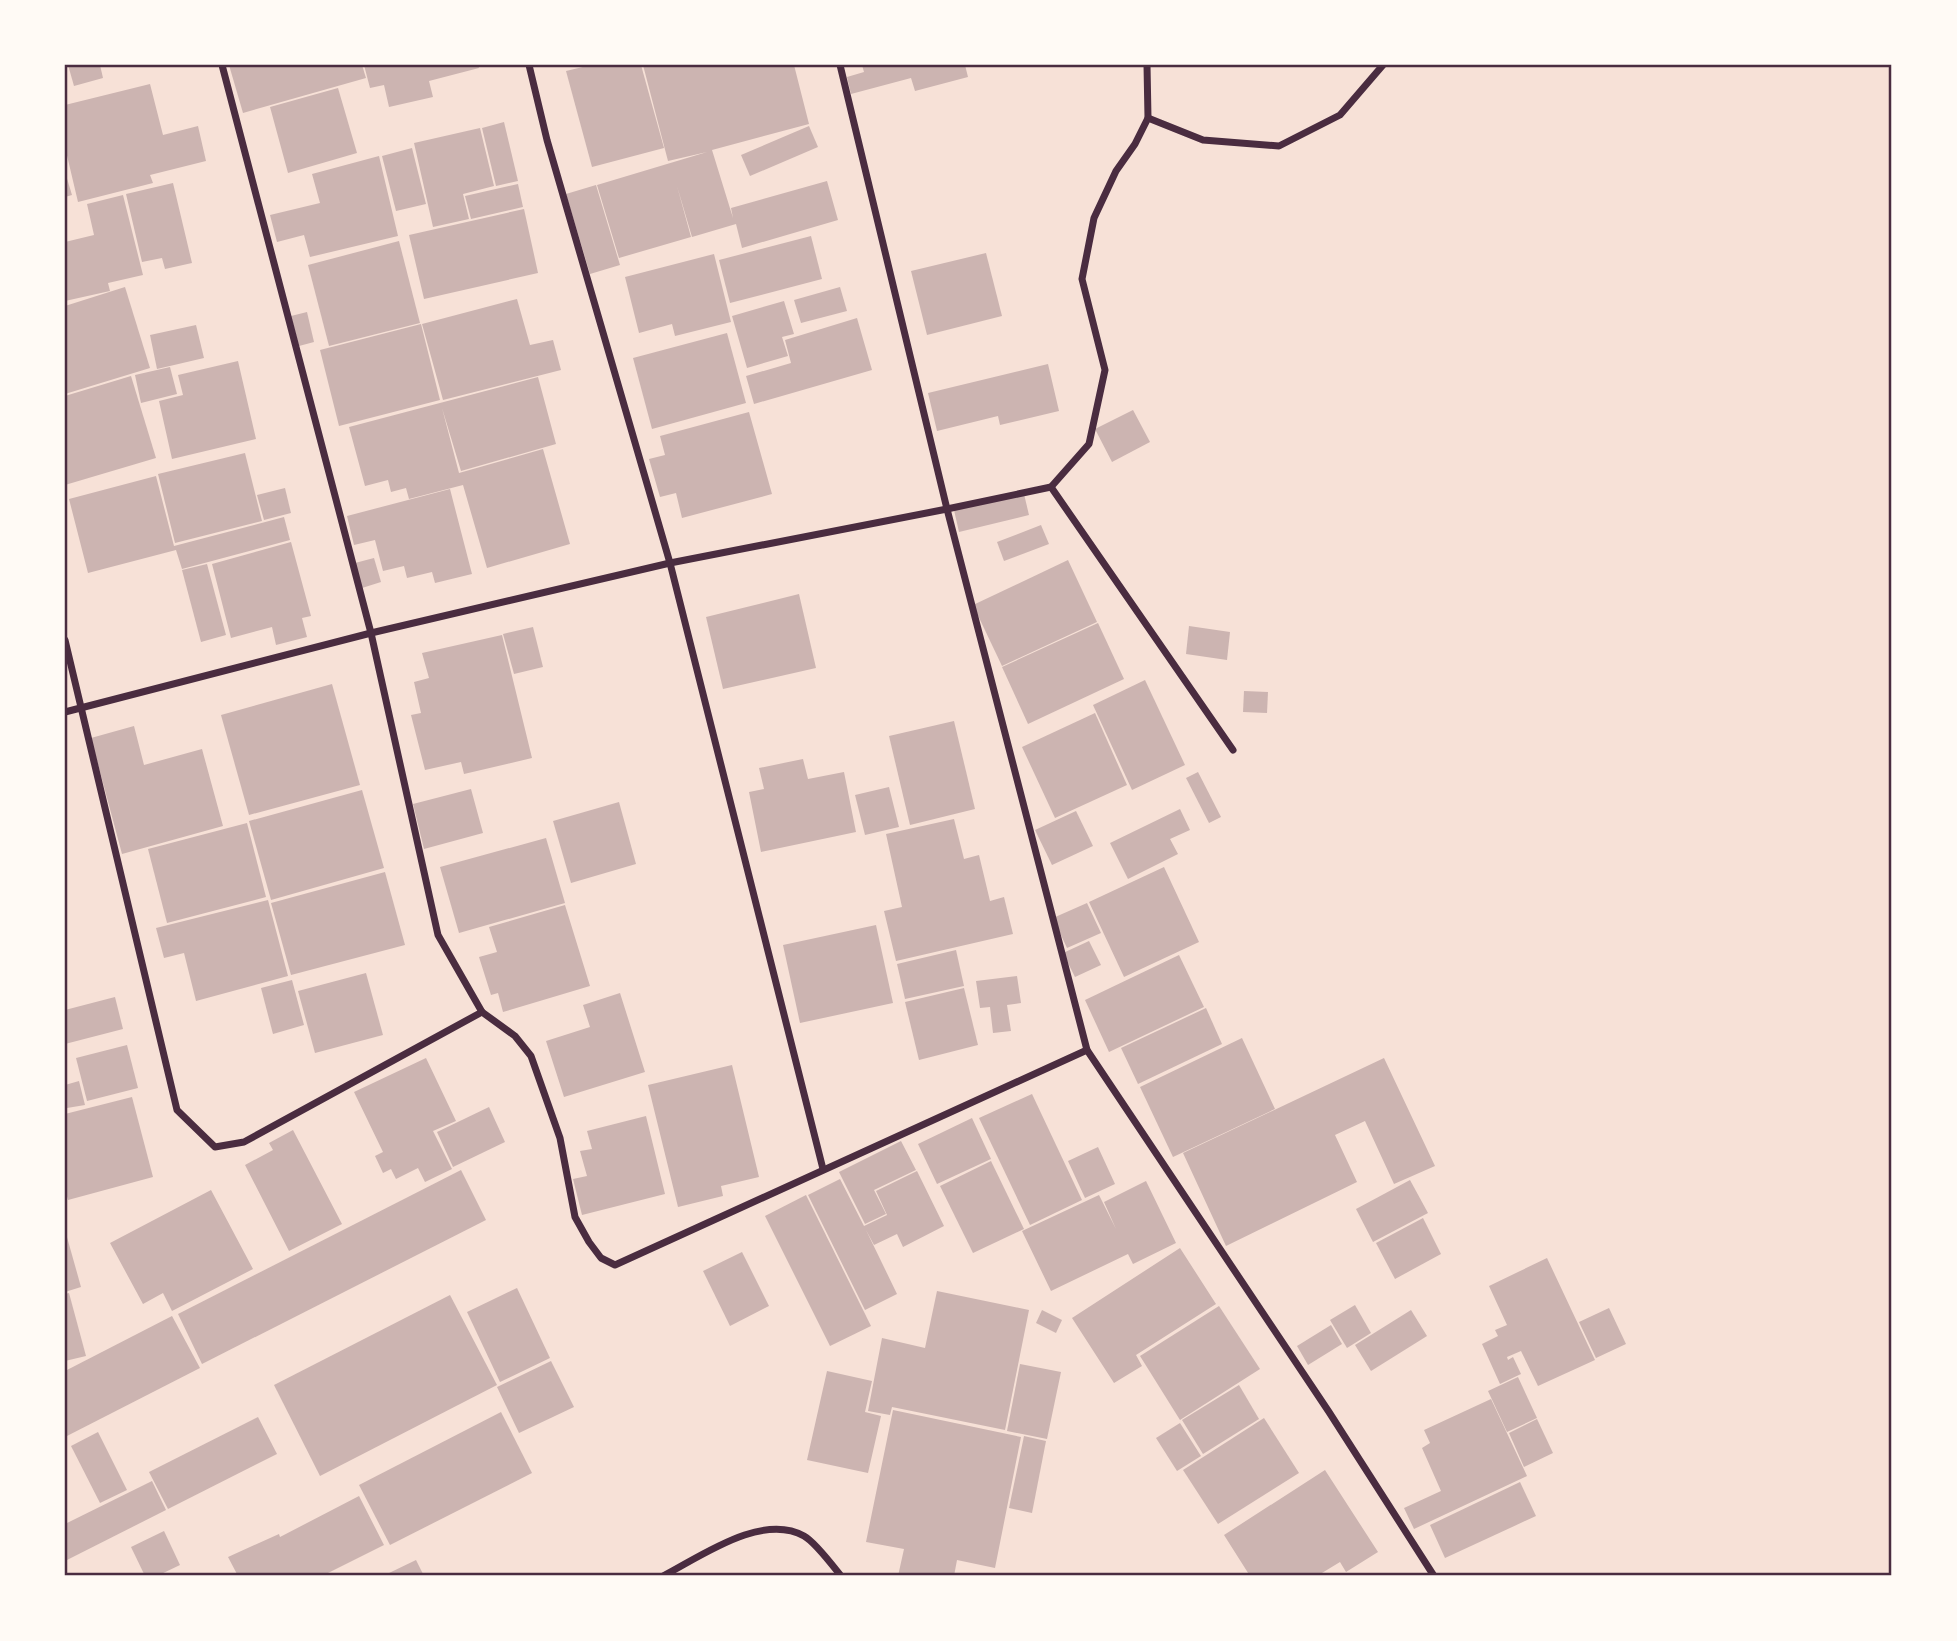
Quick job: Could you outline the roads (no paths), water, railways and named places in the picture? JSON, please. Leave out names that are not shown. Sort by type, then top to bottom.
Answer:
[{"type":"street","points":[[222,65],[371,634],[438,935],[482,1012],[514,1036],[531,1056],[560,1138],[575,1217],[601,1258],[615,1265],[1087,1050]]},
{"type":"street","points":[[529,65],[547,140],[670,563],[823,1169]]},
{"type":"street","points":[[840,65],[947,509],[1087,1050],[1329,1412],[1434,1576]]},
{"type":"street","points":[[65,712],[371,634],[670,563],[1051,487],[1089,444],[1105,370],[1082,279],[1094,218],[1116,171],[1135,144],[1148,118],[1147,65]]},
{"type":"street","points":[[1148,118],[1203,140],[1279,146],[1340,115],[1383,65]]},
{"type":"street","points":[[1051,487],[1233,750]]},
{"type":"street","points":[[65,640],[177,1110],[215,1147],[244,1142],[482,1012]]},
{"type":"street","points":[[663,1576],[748,1532],[782,1528],[806,1536],[841,1576]]}]
